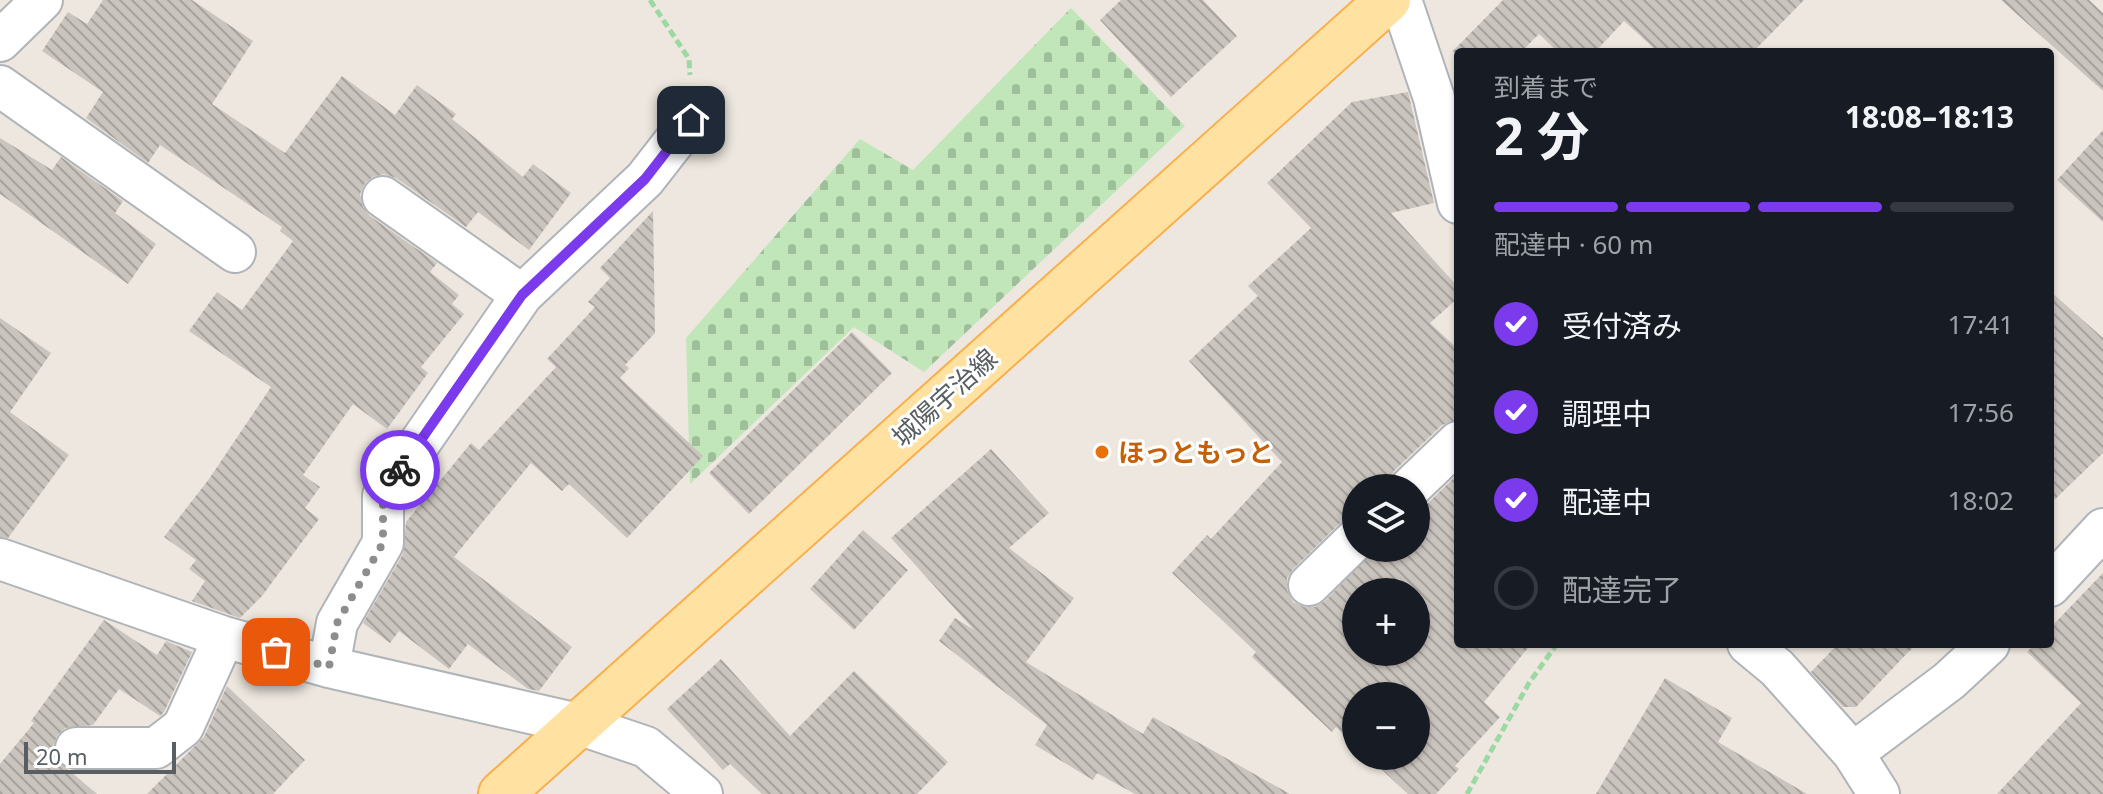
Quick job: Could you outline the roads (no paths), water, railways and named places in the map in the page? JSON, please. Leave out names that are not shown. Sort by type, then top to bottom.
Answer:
[{"type":"main road","name":"城陽宇治線","points":[[501,794],[1388,0]]},
{"type":"street","points":[[0,41],[42,0]]},
{"type":"street","points":[[1401,0],[1434,98],[1454,186]]},
{"type":"street","points":[[0,86],[235,252]]},
{"type":"street","points":[[329,667],[337,623],[383,543],[383,496],[522,295],[645,179],[691,120]]},
{"type":"street","points":[[383,197],[522,295]]},
{"type":"street","points":[[1425,474],[1454,446]]},
{"type":"street","points":[[2054,582],[2103,529]]},
{"type":"street","points":[[1309,585],[1342,553]]},
{"type":"street","points":[[0,559],[224,637],[329,667],[578,724],[646,747],[702,794]]},
{"type":"street","points":[[76,748],[156,748],[183,727],[224,637]]},
{"type":"street","points":[[1753,648],[1777,668],[1853,753],[1879,794]]},
{"type":"street","points":[[1853,753],[1949,681],[1985,648]]},
{"type":"place","name":"ほっともっと","points":[[1102,452]]}]
